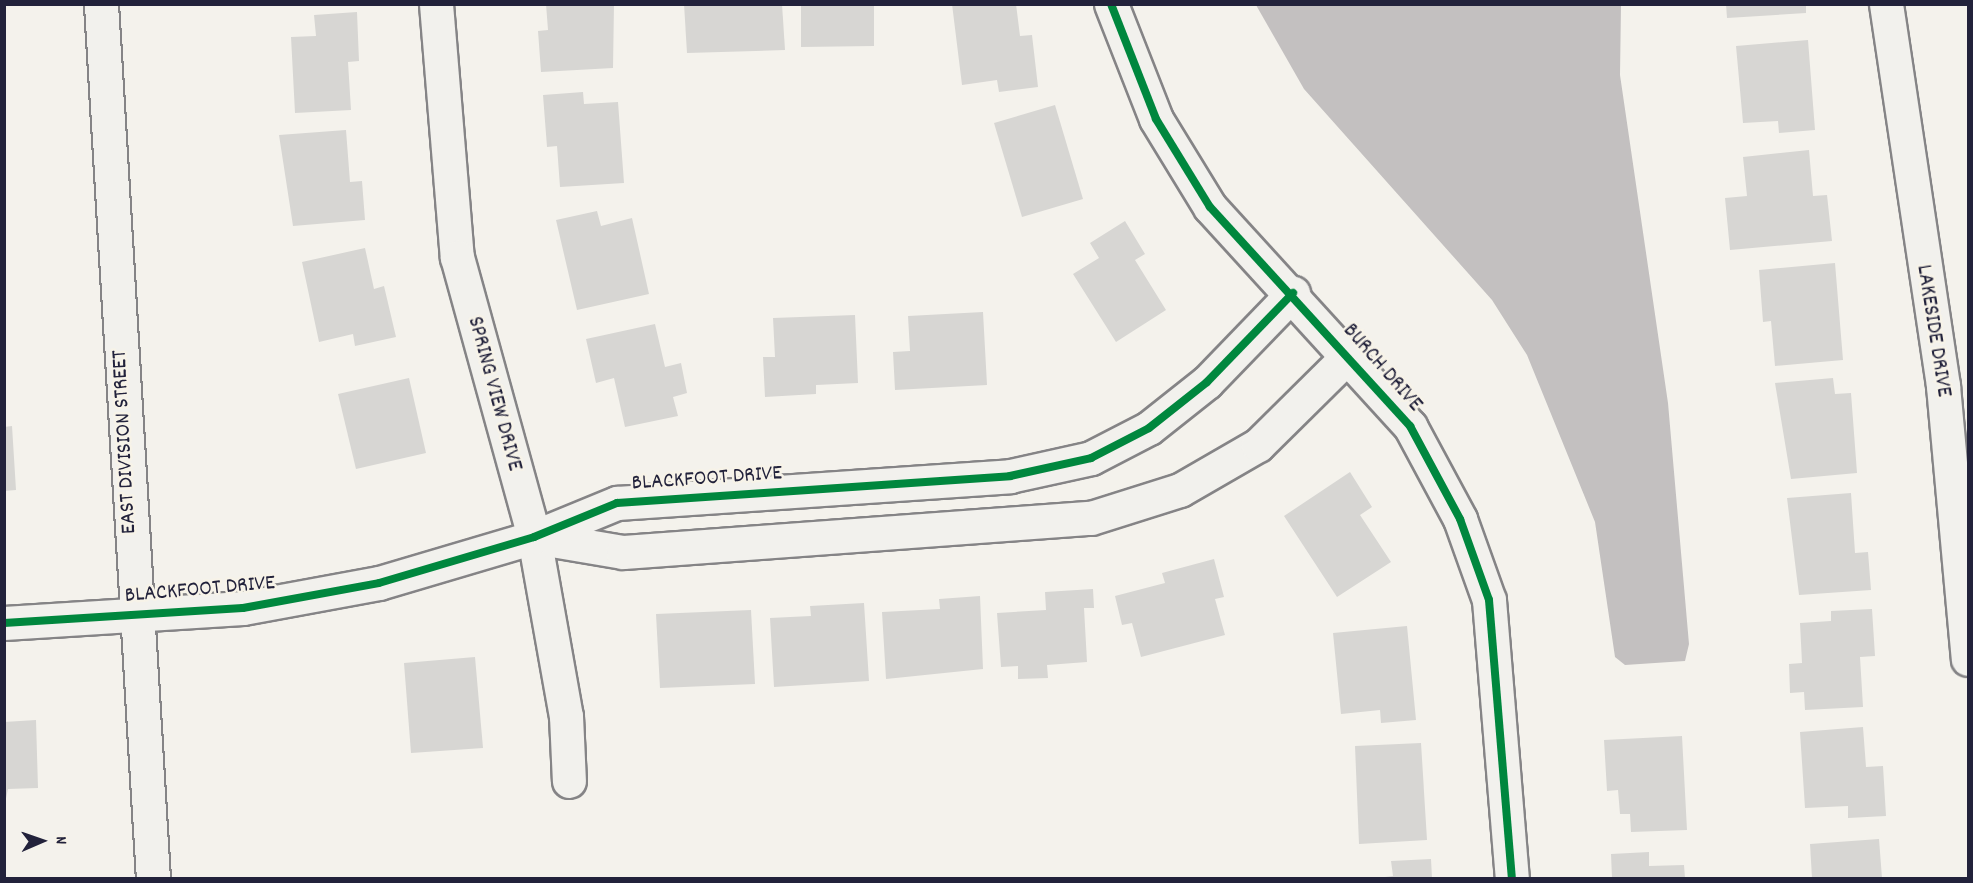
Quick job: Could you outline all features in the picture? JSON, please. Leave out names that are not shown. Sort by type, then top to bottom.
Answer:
[{"type":"street","name":"EAST DIVISION STREET","points":[[101,4],[134,614],[153,879]]},
{"type":"street","name":"SPRING VIEW DRIVE","points":[[436,4],[457,257],[534,537],[566,716],[569,780]]},
{"type":"street","name":"BURCH DRIVE","points":[[1111,4],[1156,119],[1210,207],[1293,293],[1410,426],[1460,519],[1489,600],[1512,879]]},
{"type":"street","name":"LAKESIDE DRIVE","points":[[1886,4],[1943,386],[1968,659]]},
{"type":"street","name":"BLACKFOOT DRIVE","points":[[4,624],[243,608],[379,583],[534,537],[617,503],[1010,476],[1091,458],[1149,428],[1207,382],[1293,293]]},
{"type":"street","name":"BLACKFOOT DRIVE","points":[[534,537],[623,552],[1091,518],[1180,490],[1258,445],[1347,357]]},
{"type":"shaded area","points":[[1256,5],[1621,5],[1620,75],[1668,403],[1689,644],[1685,661],[1625,665],[1615,657],[1595,522],[1527,355],[1492,300],[1304,89]]},
{"type":"building","points":[[546,4],[614,4],[613,68],[541,72],[538,31],[548,30]]},
{"type":"building","points":[[684,4],[782,4],[785,50],[687,53]]},
{"type":"building","points":[[801,4],[874,4],[874,46],[801,47]]},
{"type":"building","points":[[952,4],[1016,4],[1020,36],[1032,35],[1038,87],[999,92],[997,80],[962,85]]},
{"type":"building","points":[[1726,4],[1806,4],[1806,13],[1727,18]]},
{"type":"building","points":[[357,12],[359,61],[348,62],[351,110],[295,113],[291,37],[316,36],[314,15]]},
{"type":"building","points":[[1808,40],[1815,130],[1779,133],[1778,121],[1743,123],[1736,46]]},
{"type":"building","points":[[583,92],[584,104],[618,102],[624,183],[560,187],[557,146],[547,147],[543,95]]},
{"type":"building","points":[[1055,105],[1083,199],[1022,217],[994,123]]},
{"type":"building","points":[[346,130],[350,182],[362,181],[365,220],[293,226],[279,135]]},
{"type":"building","points":[[1809,150],[1813,196],[1827,195],[1832,241],[1730,250],[1725,198],[1747,196],[1743,157]]},
{"type":"building","points":[[597,211],[601,226],[632,218],[649,294],[577,310],[556,220]]},
{"type":"building","points":[[1125,221],[1145,254],[1135,260],[1166,310],[1116,342],[1073,274],[1099,258],[1090,243]]},
{"type":"building","points":[[365,248],[374,289],[384,286],[396,337],[355,346],[353,334],[319,342],[302,262]]},
{"type":"building","points":[[1835,263],[1843,360],[1775,366],[1771,321],[1763,322],[1759,270]]},
{"type":"building","points":[[983,312],[987,385],[895,390],[893,352],[910,351],[908,316]]},
{"type":"building","points":[[855,315],[858,383],[816,385],[816,394],[765,397],[763,357],[775,357],[773,318]]},
{"type":"building","points":[[655,324],[665,367],[681,363],[687,393],[673,397],[678,416],[625,427],[614,378],[596,383],[586,339]]},
{"type":"building","points":[[409,378],[426,453],[356,469],[338,394]]},
{"type":"building","points":[[1833,378],[1835,394],[1851,393],[1857,473],[1791,479],[1775,383]]},
{"type":"building","points":[[12,426],[16,490],[4,491],[4,427]]},
{"type":"building","points":[[1350,472],[1372,507],[1360,515],[1391,562],[1337,597],[1284,516]]},
{"type":"building","points":[[1851,493],[1855,553],[1868,552],[1871,590],[1799,595],[1787,498]]},
{"type":"building","points":[[1214,559],[1224,597],[1215,599],[1225,635],[1141,657],[1132,623],[1122,625],[1115,596],[1165,583],[1162,573]]},
{"type":"building","points":[[1093,589],[1094,608],[1084,608],[1087,662],[1047,665],[1048,678],[1018,679],[1018,666],[1001,667],[997,613],[1046,610],[1045,592]]},
{"type":"building","points":[[980,596],[983,669],[886,679],[882,612],[940,609],[939,599]]},
{"type":"building","points":[[864,603],[869,681],[774,687],[770,618],[811,616],[810,606]]},
{"type":"building","points":[[1872,609],[1875,656],[1860,657],[1863,707],[1805,710],[1804,692],[1790,693],[1789,664],[1802,663],[1800,623],[1831,621],[1831,611]]},
{"type":"building","points":[[751,610],[755,684],[660,688],[656,614]]},
{"type":"building","points":[[1407,626],[1416,720],[1381,723],[1380,710],[1341,714],[1333,633]]},
{"type":"building","points":[[475,657],[483,748],[411,753],[404,663]]},
{"type":"building","points":[[36,720],[38,788],[8,789],[4,808],[4,722]]},
{"type":"building","points":[[1863,727],[1866,767],[1883,766],[1886,816],[1848,818],[1848,806],[1805,808],[1800,732]]},
{"type":"building","points":[[1682,736],[1687,830],[1631,832],[1630,814],[1620,814],[1618,790],[1607,791],[1604,740]]},
{"type":"building","points":[[1421,743],[1427,840],[1359,844],[1355,746]]},
{"type":"building","points":[[1879,839],[1882,878],[1812,878],[1810,844]]},
{"type":"building","points":[[1649,852],[1649,866],[1684,865],[1685,878],[1612,878],[1611,854]]},
{"type":"building","points":[[1431,859],[1432,878],[1377,878],[1393,876],[1391,861]]},
{"type":"cycle path","points":[[1111,4],[1156,119],[1210,207],[1410,426],[1460,519],[1489,600],[1512,878]]},
{"type":"cycle path","points":[[4,623],[243,608],[379,583],[534,537],[617,503],[1010,476],[1091,458],[1149,428],[1207,382],[1293,293]]}]
